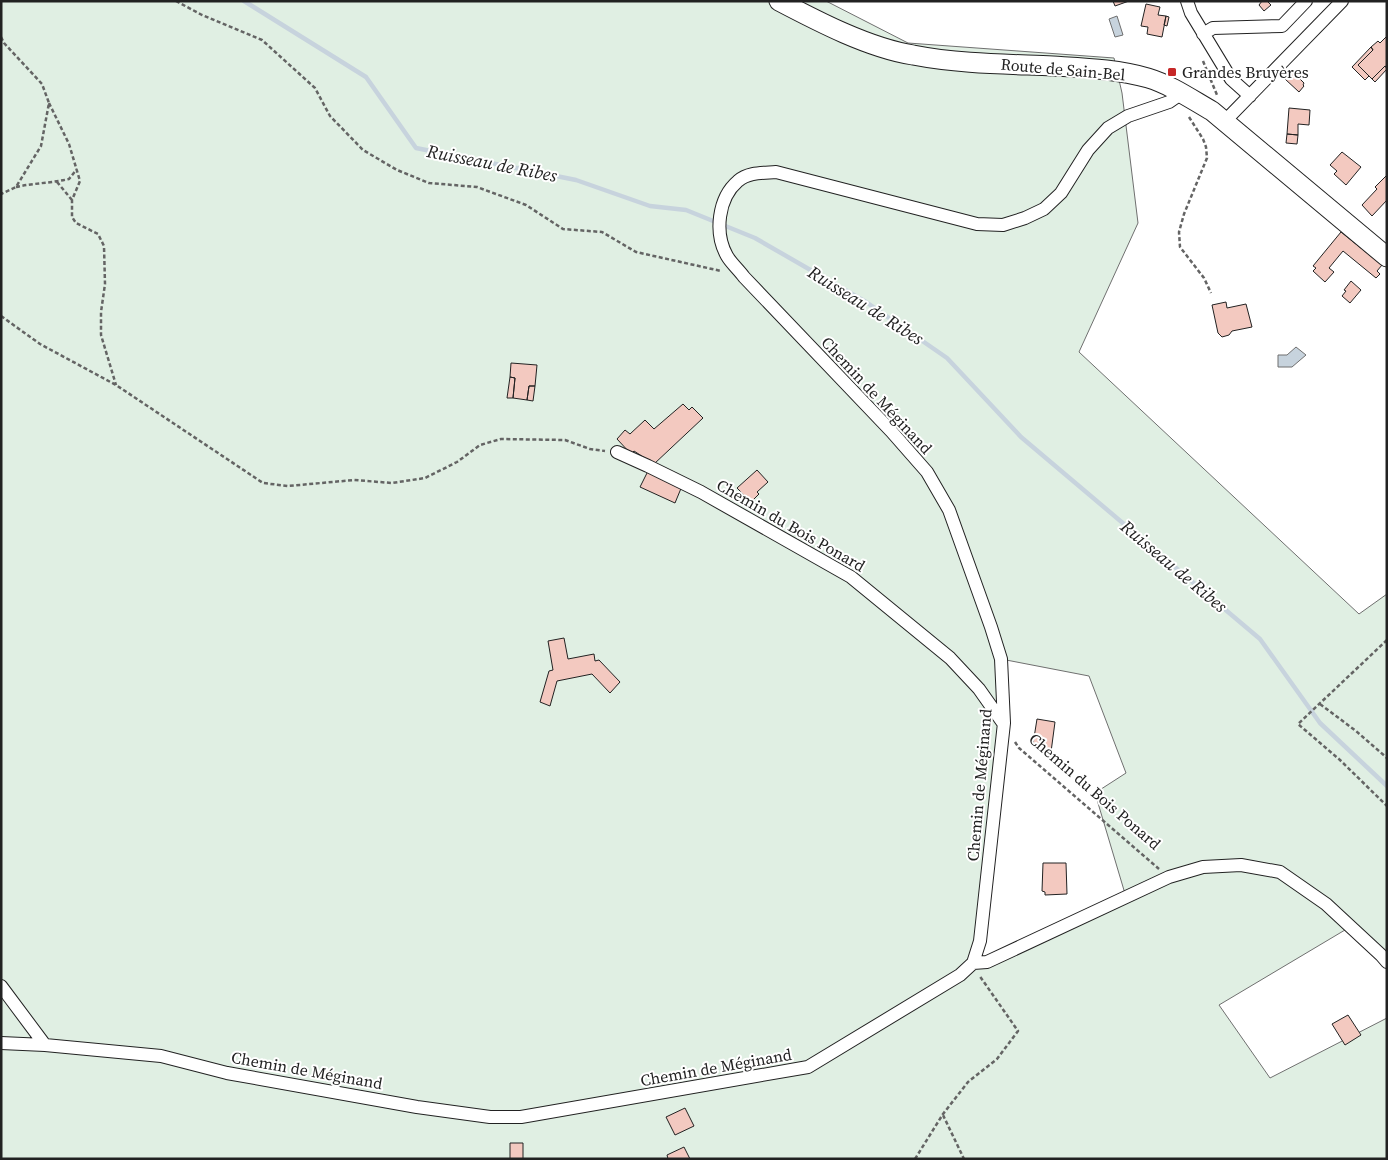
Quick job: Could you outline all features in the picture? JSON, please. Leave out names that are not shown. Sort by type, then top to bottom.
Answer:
[{"type":"main road","name":"Route de Sain-Bel","points":[[780,1],[811,18],[873,45],[911,55],[952,61],[1095,68],[1158,81],[1212,111],[1387,257]]},
{"type":"street","points":[[1186,1],[1203,34],[1231,78],[1250,96]]},
{"type":"street","points":[[1203,34],[1213,28],[1282,26],[1306,1]]},
{"type":"street","points":[[1225,121],[1342,1]]},
{"type":"street","name":"Chemin de Méginand","points":[[1,1043],[161,1056],[228,1073],[407,1105],[490,1117],[521,1117],[808,1067],[960,975],[973,962],[980,941],[1004,724],[1001,659],[991,627],[949,510],[926,472],[891,431],[727,257],[719,231],[720,216],[726,197],[739,180],[755,173],[776,172],[977,224],[1003,225],[1044,209],[1061,193],[1088,150],[1108,128],[1128,116],[1169,102],[1182,93]]},
{"type":"street","name":"Chemin du Bois Ponard","points":[[617,452],[701,492],[851,577],[950,658],[979,689],[1004,724]]},
{"type":"street","points":[[973,962],[987,962],[1169,877],[1203,867],[1241,864],[1280,872],[1326,904],[1387,962]]},
{"type":"street","points":[[1,986],[45,1046]]},
{"type":"path","points":[[176,1],[202,16],[262,40],[316,88],[330,116],[363,150],[397,170],[429,183],[477,187],[526,205],[563,229],[602,232],[636,252],[744,277]]},
{"type":"path","points":[[1,37],[4,43],[42,84],[69,144],[80,181],[72,200],[72,217],[76,223],[98,234],[104,246],[105,284],[100,312],[101,335],[116,385]]},
{"type":"path","points":[[1200,53],[1220,102]]},
{"type":"path","points":[[1182,93],[1185,110],[1203,139],[1207,158],[1184,214],[1179,232],[1180,247],[1204,278],[1211,294]]},
{"type":"path","points":[[16,187],[41,146],[49,103]]},
{"type":"path","points":[[1,194],[16,187],[69,179],[77,168]]},
{"type":"path","points":[[56,182],[72,200]]},
{"type":"path","points":[[1,316],[40,344],[116,385],[263,484],[288,486],[354,480],[392,483],[425,478],[457,462],[480,445],[501,438],[565,440],[590,449],[617,452]]},
{"type":"path","points":[[1387,640],[1298,724],[1340,760],[1387,806]]},
{"type":"path","points":[[1320,704],[1356,731],[1387,758]]},
{"type":"path","name":"Chemin du Bois Ponard","points":[[1004,724],[1019,748],[1169,877]]},
{"type":"path","points":[[915,1159],[943,1114],[968,1082],[997,1059],[1018,1031],[978,974],[973,962]]},
{"type":"path","points":[[943,1114],[964,1159]]},
{"type":"green space","points":[[1,1],[826,1],[908,43],[1114,58],[1122,93],[1138,223],[1079,352],[1359,614],[1387,594],[1387,962],[1350,927],[1219,1005],[1270,1078],[1387,1018],[1387,1159],[1,1159]],"holes":[[[1001,659],[1089,676],[1126,773],[1095,793],[1126,897],[973,962],[1004,723]]]},
{"type":"shaded area","points":[[1117,16],[1123,35],[1115,37],[1109,19]]},
{"type":"shaded area","points":[[1296,347],[1306,355],[1292,367],[1278,367],[1278,355],[1287,355]]},
{"type":"building","points":[[1113,1],[1129,1],[1115,6]]},
{"type":"building","points":[[1262,1],[1267,1],[1271,5],[1264,11],[1259,5]]},
{"type":"building","points":[[1146,4],[1160,7],[1158,15],[1166,16],[1162,37],[1147,34],[1148,27],[1141,26]]},
{"type":"building","points":[[1166,16],[1169,17],[1167,26],[1164,25]]},
{"type":"building","points":[[1386,37],[1387,67],[1385,66],[1372,79],[1358,65],[1373,50],[1371,47],[1378,41],[1380,43]]},
{"type":"building","points":[[1371,47],[1373,50],[1358,65],[1369,76],[1365,80],[1352,67]]},
{"type":"building","points":[[1385,66],[1387,69],[1375,82],[1372,79]]},
{"type":"building","points":[[1292,71],[1304,83],[1299,92],[1285,79]]},
{"type":"building","points":[[1289,108],[1310,110],[1309,125],[1298,124],[1298,135],[1287,134]]},
{"type":"building","points":[[1287,134],[1298,135],[1297,144],[1286,143]]},
{"type":"building","points":[[1342,152],[1361,167],[1346,185],[1334,174],[1337,171],[1330,165]]},
{"type":"building","points":[[1387,175],[1387,200],[1372,216],[1362,205],[1377,189],[1375,187]]},
{"type":"building","points":[[1341,232],[1382,265],[1377,271],[1380,274],[1376,278],[1343,251],[1329,268],[1334,272],[1325,282],[1313,271],[1316,268],[1313,266]]},
{"type":"building","points":[[1351,281],[1361,290],[1350,303],[1342,296]]},
{"type":"building","points":[[1226,302],[1227,308],[1246,304],[1252,327],[1232,331],[1229,335],[1222,337],[1218,333],[1212,305]]},
{"type":"building","points":[[511,363],[537,365],[535,386],[529,386],[527,400],[513,398],[515,378],[510,377]]},
{"type":"building","points":[[510,377],[515,378],[513,398],[507,398]]},
{"type":"building","points":[[529,386],[535,386],[533,401],[527,400]]},
{"type":"building","points":[[683,404],[689,410],[692,407],[703,418],[654,464],[634,451],[631,454],[617,439],[625,430],[630,434],[645,420],[654,429]]},
{"type":"building","points":[[757,470],[768,482],[757,492],[759,494],[751,502],[737,488]]},
{"type":"building","points":[[648,471],[682,486],[675,503],[640,487]]},
{"type":"building","points":[[564,638],[568,659],[594,654],[595,661],[599,660],[620,682],[610,693],[592,674],[557,681],[550,706],[540,702],[549,671],[553,670],[548,641]]},
{"type":"building","points":[[1037,719],[1055,722],[1051,752],[1040,751],[1041,745],[1033,744]]},
{"type":"building","points":[[1043,863],[1066,863],[1067,894],[1045,895],[1045,892],[1042,891]]},
{"type":"building","points":[[1348,1015],[1361,1035],[1345,1045],[1332,1024]]},
{"type":"building","points":[[685,1108],[694,1126],[675,1135],[666,1117]]},
{"type":"building","points":[[510,1143],[523,1143],[523,1159],[510,1159]]},
{"type":"building","points":[[684,1147],[690,1159],[668,1159],[667,1155]]},
{"type":"waterway","name":"Ruisseau de Ribes","points":[[244,1],[366,77],[416,148],[576,180],[650,206],[686,210],[755,238],[866,302],[947,358],[1021,437],[1260,639],[1320,723],[1387,786]]},
{"type":"place","name":"Grandes Bruyères","points":[[1172,72]]}]
